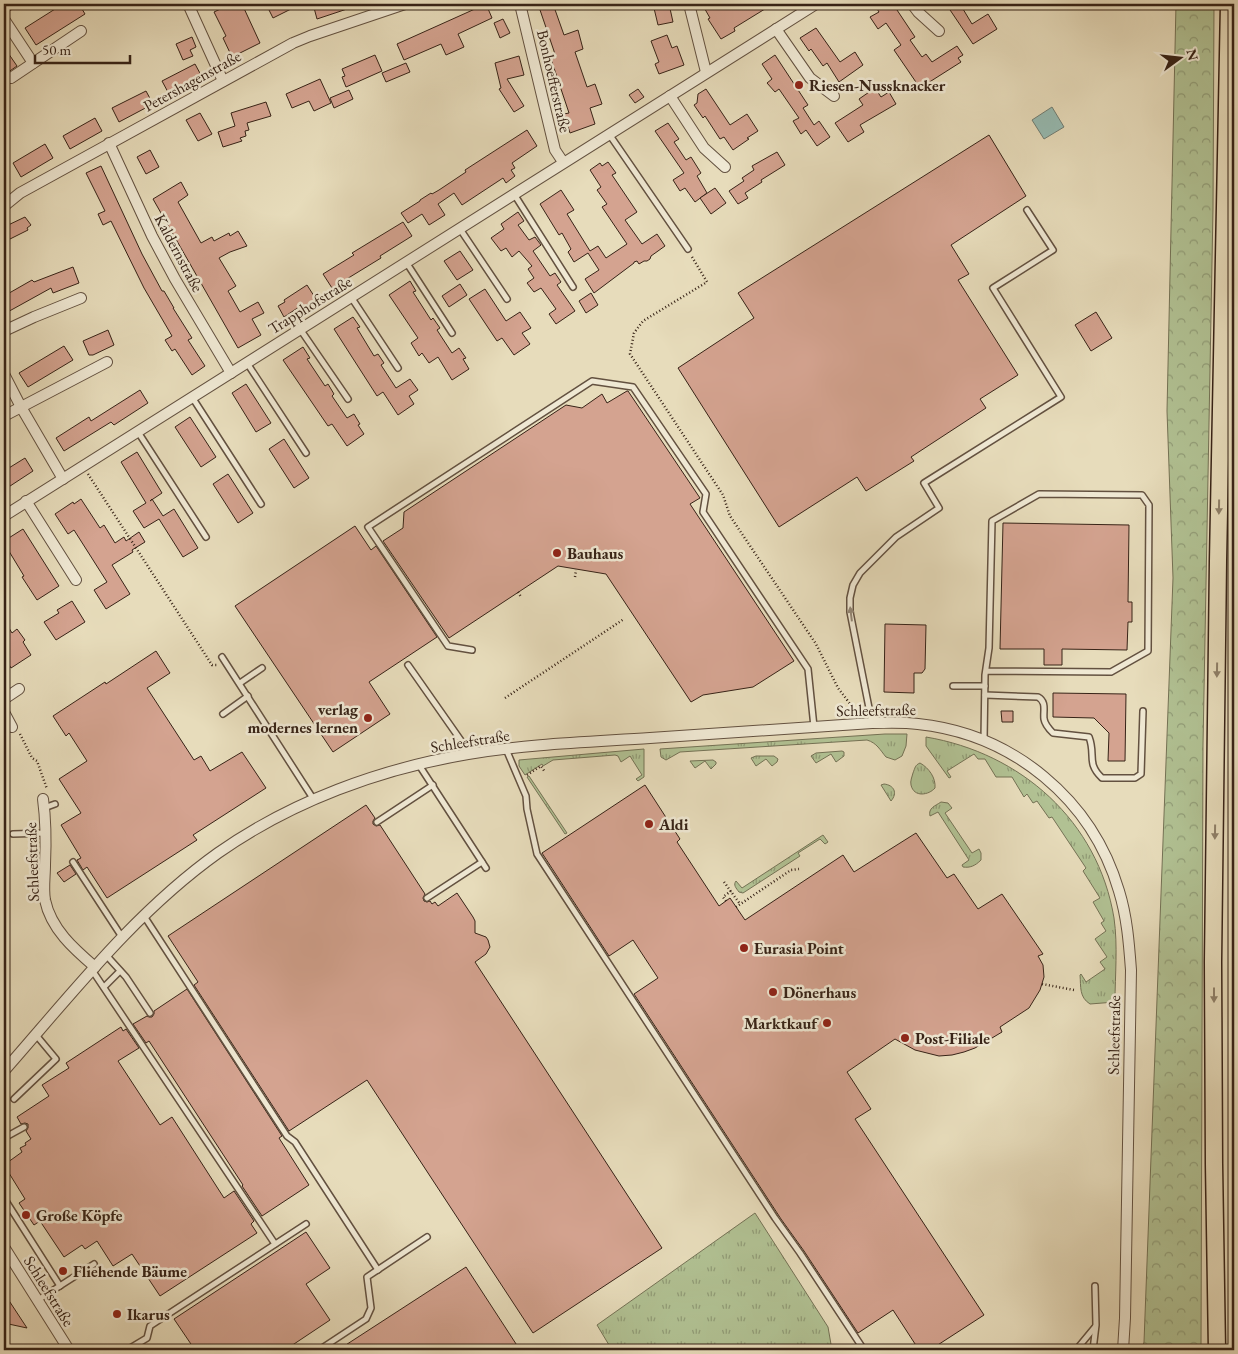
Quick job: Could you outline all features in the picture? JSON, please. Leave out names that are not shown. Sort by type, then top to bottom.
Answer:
[{"type":"highway","points":[[1218,1350],[1214,1154],[1214,952],[1218,552],[1229,4]]},
{"type":"street","points":[[4,8],[10,4]]},
{"type":"street","points":[[188,4],[223,81]]},
{"type":"street","name":"Petershagenstraße","points":[[4,206],[20,193],[293,43],[405,4]]},
{"type":"street","name":"Bonhoefferstraße","points":[[520,4],[555,150],[563,162]]},
{"type":"street","points":[[689,4],[706,72]]},
{"type":"street","name":"Trapphofstraße","points":[[4,516],[816,4]]},
{"type":"street","points":[[912,4],[918,12],[940,30]]},
{"type":"street","points":[[4,19],[33,63]]},
{"type":"street","points":[[776,29],[810,78],[834,96]]},
{"type":"street","points":[[10,78],[82,31]]},
{"type":"street","points":[[670,96],[704,148],[725,167]]},
{"type":"street","name":"Kaldernstraße","points":[[109,143],[152,236],[175,279],[231,373]]},
{"type":"street","points":[[4,331],[21,322],[81,298]]},
{"type":"street","points":[[4,416],[107,362]]},
{"type":"street","points":[[4,374],[63,479]]},
{"type":"street","points":[[26,501],[76,580]]},
{"type":"street","points":[[4,699],[19,689]]},
{"type":"street","points":[[4,712],[12,726]]},
{"type":"street","name":"Schleefstraße","points":[[4,1071],[106,954],[167,893],[218,853],[245,835],[277,817],[368,778],[468,754],[506,750],[633,739],[904,722],[944,728],[984,740],[1038,771],[1085,819],[1104,851],[1119,890],[1129,936],[1130,979],[1123,1350]]},
{"type":"street","name":"Schleefstraße","points":[[44,803],[46,833],[45,900],[51,916],[67,942],[94,969]]},
{"type":"street","name":"Schleefstraße","points":[[4,1247],[69,1350]]},
{"type":"lane","points":[[609,134],[688,249]]},
{"type":"lane","points":[[514,194],[573,287]]},
{"type":"lane","points":[[868,724],[860,662],[850,612],[850,598],[853,585],[860,573],[896,537],[939,508],[924,483],[1062,397],[993,288],[1052,250],[1027,210]]},
{"type":"lane","points":[[460,228],[507,300]]},
{"type":"lane","points":[[406,262],[452,333]]},
{"type":"lane","points":[[351,297],[398,368]]},
{"type":"lane","points":[[300,329],[348,399]]},
{"type":"lane","points":[[246,363],[306,453]]},
{"type":"lane","points":[[472,650],[448,646],[368,527],[592,382],[633,387],[706,494],[703,512],[808,669],[814,727]]},
{"type":"lane","points":[[192,397],[262,504]]},
{"type":"lane","points":[[138,432],[206,538]]},
{"type":"lane","points":[[984,740],[985,686],[986,671],[989,648],[992,522],[1039,494],[1142,495],[1149,505],[1148,651],[1111,672],[986,671]]},
{"type":"lane","points":[[222,657],[314,800]]},
{"type":"lane","points":[[408,665],[462,742],[468,754]]},
{"type":"lane","points":[[240,683],[262,668]]},
{"type":"lane","points":[[953,686],[985,686]]},
{"type":"lane","points":[[985,695],[1038,697],[1042,699],[1044,703],[1044,720],[1046,726],[1053,733],[1089,738],[1092,745],[1092,763],[1095,771],[1102,778],[1135,778],[1141,774],[1143,712]]},
{"type":"lane","points":[[223,714],[248,696]]},
{"type":"lane","points":[[506,750],[526,796],[537,854],[775,1218],[864,1350]]},
{"type":"lane","points":[[419,765],[486,868]]},
{"type":"lane","points":[[377,822],[432,785]]},
{"type":"lane","points":[[44,803],[55,804]]},
{"type":"lane","points":[[13,834],[46,833]]},
{"type":"lane","points":[[74,862],[122,937]]},
{"type":"lane","points":[[428,898],[482,862]]},
{"type":"lane","points":[[457,879],[460,884]]},
{"type":"lane","points":[[144,915],[287,1136],[295,1142],[378,1270]]},
{"type":"lane","points":[[106,954],[126,977],[150,1013]]},
{"type":"lane","points":[[94,969],[274,1244]]},
{"type":"lane","points":[[104,987],[120,971]]},
{"type":"lane","points":[[14,1099],[56,1059],[36,1035]]},
{"type":"lane","points":[[4,1138],[24,1127]]},
{"type":"lane","points":[[4,1198],[60,1286]]},
{"type":"lane","points":[[127,1350],[146,1338],[150,1326],[306,1224]]},
{"type":"lane","points":[[318,1350],[366,1319],[371,1308],[367,1277],[427,1237]]},
{"type":"lane","points":[[38,1300],[94,1264]]},
{"type":"lane","points":[[1094,1350],[1096,1326],[1095,1286]]},
{"type":"lane","points":[[1076,1350],[1096,1326]]},
{"type":"path","points":[[688,249],[707,282],[643,321],[634,333],[630,354],[723,495],[730,516],[816,644],[838,688],[868,724]]},
{"type":"path","points":[[83,467],[212,665],[228,666]]},
{"type":"path","points":[[575,577],[576,570]]},
{"type":"path","points":[[518,592],[521,597]]},
{"type":"path","points":[[505,698],[624,619]]},
{"type":"path","points":[[12,726],[17,729],[32,758],[37,761],[47,792],[44,803]]},
{"type":"path","points":[[518,779],[541,766],[545,772]]},
{"type":"path","points":[[736,907],[791,870],[799,870]]},
{"type":"path","points":[[724,882],[740,904]]},
{"type":"path","points":[[726,901],[723,897],[731,891]]},
{"type":"path","points":[[1042,984],[1074,990]]},
{"type":"path","points":[[4,1109],[8,1106]]},
{"type":"green space","points":[[1176,4],[1214,4],[1213,209],[1203,745],[1201,1350],[1142,1350],[1144,1342],[1173,578],[1167,411]]},
{"type":"green space","points":[[907,734],[906,746],[902,756],[895,760],[886,757],[876,745],[867,740],[680,752],[666,760],[661,757],[660,749]]},
{"type":"green space","points":[[926,737],[961,745],[993,758],[1023,776],[1050,797],[1073,822],[1091,851],[1105,883],[1114,918],[1116,950],[1115,1002],[1090,1004],[1082,995],[1080,975],[1086,982],[1105,969],[1100,962],[1107,957],[1095,939],[1106,931],[1101,923],[1104,921],[1093,902],[1100,898],[1083,871],[1086,868],[1052,817],[1049,818],[1037,801],[1033,803],[1027,794],[1024,797],[1012,777],[996,777],[985,759],[978,759],[974,754],[947,771],[951,777],[949,778],[926,746]]},
{"type":"green space","points":[[644,749],[644,777],[638,781],[636,779],[642,775],[630,756],[621,762],[618,756],[615,755],[553,760],[543,766],[542,764],[525,775],[519,766],[519,760]]},
{"type":"green space","points":[[842,751],[844,756],[836,762],[831,754],[816,763],[811,756],[816,753]]},
{"type":"green space","points":[[756,756],[774,756],[778,759],[772,766],[766,759],[756,766],[751,758]]},
{"type":"green space","points":[[713,760],[716,764],[711,769],[705,761],[695,768],[690,761]]},
{"type":"green space","points":[[920,763],[931,774],[935,784],[935,788],[926,794],[915,792],[911,784],[915,768]]},
{"type":"green space","points":[[529,776],[567,833],[565,834],[527,777]]},
{"type":"green space","points":[[884,784],[894,790],[891,801],[881,785]]},
{"type":"green space","points":[[941,802],[948,803],[952,808],[945,813],[972,853],[979,849],[981,860],[975,865],[963,867],[962,865],[969,860],[938,812],[930,816],[931,809]]},
{"type":"green space","points":[[823,835],[828,842],[825,844],[820,839],[798,853],[800,856],[743,893],[739,892],[736,888],[736,881],[742,888]]},
{"type":"green space","points":[[755,1213],[828,1327],[832,1350],[612,1350],[597,1325]]},
{"type":"water","points":[[1052,107],[1064,127],[1044,139],[1032,120]]},
{"type":"building","points":[[63,4],[79,4],[85,14],[36,45],[25,28]]},
{"type":"building","points":[[231,4],[242,4],[260,43],[232,57],[223,38],[226,36],[214,12]]},
{"type":"building","points":[[277,4],[301,4],[273,18],[268,8]]},
{"type":"building","points":[[313,4],[356,4],[356,6],[317,19]]},
{"type":"building","points":[[486,4],[492,18],[458,34],[464,47],[446,55],[441,44],[404,60],[397,44]]},
{"type":"building","points":[[538,4],[553,4],[564,35],[578,30],[583,49],[575,52],[587,87],[595,84],[602,104],[590,108],[595,124],[570,133],[564,114],[569,113],[551,59],[556,57]]},
{"type":"building","points":[[653,4],[669,4],[673,22],[658,25]]},
{"type":"building","points":[[702,4],[773,4],[734,28],[735,31],[721,39],[708,19],[710,18]]},
{"type":"building","points":[[874,4],[893,4],[915,37],[910,40],[922,57],[926,54],[932,62],[957,46],[963,55],[958,58],[961,62],[920,88],[894,50],[901,45],[886,23],[878,29],[870,17],[879,12]]},
{"type":"building","points":[[946,4],[960,4],[972,24],[988,14],[997,29],[973,44]]},
{"type":"building","points":[[503,19],[510,33],[500,38],[494,23]]},
{"type":"building","points":[[816,28],[840,62],[855,52],[863,65],[839,82],[827,63],[823,66],[811,49],[809,51],[800,38]]},
{"type":"building","points":[[667,35],[672,48],[677,46],[684,65],[659,74],[655,64],[659,62],[651,41]]},
{"type":"building","points":[[192,37],[196,47],[190,50],[193,56],[183,60],[176,44]]},
{"type":"building","points":[[4,47],[17,66],[4,75]]},
{"type":"building","points":[[375,55],[382,71],[346,87],[342,77],[345,76],[342,69]]},
{"type":"building","points":[[775,55],[808,105],[803,108],[814,125],[819,121],[830,137],[817,146],[806,130],[801,134],[793,121],[799,118],[779,89],[775,92],[767,83],[772,79],[762,64]]},
{"type":"building","points":[[519,56],[524,75],[507,79],[524,106],[514,112],[499,89],[501,88],[495,63]]},
{"type":"building","points":[[406,63],[410,72],[386,82],[382,73]]},
{"type":"building","points":[[195,64],[202,77],[169,94],[162,81]]},
{"type":"building","points":[[320,79],[331,103],[314,111],[309,101],[292,108],[286,94]]},
{"type":"building","points":[[875,88],[881,97],[889,92],[896,104],[860,125],[864,132],[848,142],[835,123],[863,105],[859,99]]},
{"type":"building","points":[[638,89],[644,97],[635,103],[629,95]]},
{"type":"building","points":[[706,89],[730,125],[747,114],[758,131],[733,150],[724,137],[720,139],[705,116],[703,118],[694,105],[697,103],[698,94]]},
{"type":"building","points":[[349,90],[353,99],[334,108],[330,98]]},
{"type":"building","points":[[146,91],[153,104],[119,122],[112,108]]},
{"type":"building","points":[[266,102],[271,116],[247,123],[249,130],[245,131],[246,136],[240,138],[242,141],[223,147],[218,132],[235,126],[231,113]]},
{"type":"building","points":[[200,113],[212,134],[198,141],[186,120]]},
{"type":"building","points":[[95,118],[102,131],[70,149],[63,136]]},
{"type":"building","points":[[668,123],[679,139],[674,142],[686,160],[691,157],[701,173],[697,176],[707,193],[695,202],[685,188],[680,191],[673,180],[684,173],[655,131]]},
{"type":"building","points":[[527,130],[537,146],[512,163],[515,168],[511,170],[515,176],[506,183],[503,178],[462,205],[454,193],[438,204],[445,215],[429,225],[422,214],[408,223],[401,213],[431,193],[439,190],[466,172],[465,170]]},
{"type":"building","points":[[989,135],[1026,196],[951,245],[969,274],[958,280],[1018,375],[980,399],[986,408],[911,457],[914,461],[866,491],[857,477],[779,527],[678,368],[754,318],[738,293]]},
{"type":"building","points":[[45,144],[53,158],[21,177],[13,163]]},
{"type":"building","points":[[150,150],[159,167],[146,174],[137,157]]},
{"type":"building","points":[[777,152],[785,165],[745,193],[748,198],[738,204],[729,191],[744,181],[742,178],[754,170],[752,166]]},
{"type":"building","points":[[608,162],[616,173],[612,175],[637,212],[625,220],[642,244],[657,234],[665,246],[647,261],[639,264],[637,261],[634,262],[594,293],[585,279],[599,270],[588,253],[574,262],[568,252],[571,249],[562,233],[559,235],[540,204],[561,190],[574,210],[567,214],[590,251],[598,246],[606,258],[627,244],[602,207],[607,204],[597,190],[601,187],[590,170],[600,163],[602,166]]},
{"type":"building","points":[[101,166],[142,254],[162,291],[164,291],[192,338],[188,340],[205,366],[192,375],[175,349],[172,351],[165,340],[172,336],[144,288],[111,221],[103,225],[98,214],[105,211],[86,173]]},
{"type":"building","points":[[181,182],[188,195],[178,202],[201,243],[212,237],[214,241],[229,233],[230,236],[238,231],[247,246],[219,258],[236,286],[228,291],[240,312],[258,302],[264,313],[252,319],[261,335],[238,348],[153,199]]},
{"type":"building","points":[[715,188],[726,203],[711,214],[700,198]]},
{"type":"building","points":[[518,212],[524,221],[518,225],[529,240],[535,237],[541,245],[533,251],[550,276],[555,273],[561,282],[557,285],[575,311],[556,324],[549,314],[556,309],[541,288],[534,292],[527,283],[534,278],[528,269],[532,266],[519,251],[512,257],[506,248],[501,251],[491,238],[504,229],[501,224]]},
{"type":"building","points":[[25,217],[31,225],[27,228],[28,230],[4,242],[4,227]]},
{"type":"building","points":[[403,222],[412,236],[380,256],[381,258],[332,288],[323,274],[354,255],[352,253]]},
{"type":"building","points":[[460,251],[473,270],[457,280],[444,261]]},
{"type":"building","points":[[73,267],[79,283],[53,293],[51,288],[4,314],[4,296],[32,280],[34,282]]},
{"type":"building","points":[[410,281],[416,291],[413,292],[431,320],[433,318],[440,328],[437,330],[452,353],[459,348],[466,358],[463,359],[469,369],[452,380],[438,357],[429,363],[422,353],[419,356],[411,343],[418,338],[389,295]]},
{"type":"building","points":[[460,284],[467,295],[449,307],[442,296]]},
{"type":"building","points":[[307,285],[316,299],[301,310],[299,307],[284,317],[278,306]]},
{"type":"building","points":[[485,289],[506,321],[520,312],[531,328],[522,333],[530,344],[514,355],[502,338],[497,341],[469,299]]},
{"type":"building","points":[[591,293],[598,305],[586,313],[579,301]]},
{"type":"building","points":[[1096,312],[1112,338],[1091,351],[1075,325]]},
{"type":"building","points":[[353,317],[360,327],[357,328],[374,356],[378,354],[384,363],[381,365],[396,388],[410,379],[418,390],[409,396],[414,404],[398,415],[383,392],[377,396],[334,329]]},
{"type":"building","points":[[108,330],[114,345],[89,355],[83,341]]},
{"type":"building","points":[[64,346],[73,360],[28,387],[19,373]]},
{"type":"building","points":[[303,347],[310,358],[307,359],[325,386],[328,384],[334,394],[332,396],[347,418],[354,414],[360,424],[358,425],[364,434],[347,446],[332,424],[328,426],[283,360]]},
{"type":"building","points":[[246,384],[271,423],[256,432],[232,393]]},
{"type":"building","points":[[140,390],[148,403],[114,425],[111,422],[64,451],[56,438],[89,417],[91,421]]},
{"type":"building","name":"Bauhaus","points":[[627,391],[700,498],[690,504],[794,661],[753,687],[703,695],[691,702],[606,574],[558,566],[449,638],[383,541],[403,528],[404,512],[566,405],[582,408],[602,394],[607,403]]},
{"type":"building","points":[[190,417],[216,457],[201,467],[175,427]]},
{"type":"building","points":[[284,439],[309,478],[294,488],[269,449]]},
{"type":"building","points":[[137,452],[162,493],[152,499],[163,516],[174,509],[198,548],[183,557],[159,519],[144,528],[133,511],[146,503],[121,462]]},
{"type":"building","points":[[25,458],[33,471],[4,490],[4,471]]},
{"type":"building","points":[[228,474],[253,513],[238,523],[213,484]]},
{"type":"building","points":[[81,499],[100,528],[104,525],[115,543],[124,537],[126,541],[139,532],[145,542],[112,565],[130,594],[106,609],[94,590],[107,582],[74,530],[68,534],[55,514]]},
{"type":"building","points":[[1003,523],[1129,525],[1128,602],[1132,602],[1132,622],[1128,622],[1127,650],[1062,649],[1062,665],[1044,665],[1044,649],[1000,649]]},
{"type":"building","points":[[355,526],[371,550],[376,546],[437,637],[369,682],[390,714],[333,752],[235,606]]},
{"type":"building","points":[[23,529],[59,586],[37,600],[4,543],[4,541]]},
{"type":"building","points":[[72,601],[85,622],[56,640],[44,622],[59,613],[57,610]]},
{"type":"building","points":[[4,620],[12,633],[17,629],[25,640],[23,642],[31,655],[11,668],[4,656]]},
{"type":"building","points":[[885,624],[926,625],[925,669],[922,673],[914,673],[914,693],[884,692]]},
{"type":"building","points":[[156,651],[170,673],[147,688],[194,760],[201,756],[210,771],[242,752],[266,788],[193,835],[197,840],[107,898],[87,867],[83,870],[77,860],[81,858],[61,825],[81,813],[59,779],[87,761],[69,733],[66,736],[53,716]]},
{"type":"building","points":[[1053,693],[1126,694],[1125,761],[1108,761],[1109,733],[1094,718],[1053,717]]},
{"type":"building","points":[[1001,711],[1013,711],[1013,722],[1002,722]]},
{"type":"building","points":[[645,785],[680,839],[677,842],[719,906],[730,898],[745,920],[843,855],[854,872],[916,833],[947,878],[954,874],[978,909],[1002,894],[1043,954],[1038,956],[1043,965],[1044,977],[1040,990],[1029,1008],[1000,1027],[1002,1032],[975,1048],[952,1055],[939,1056],[915,1050],[895,1039],[847,1072],[871,1109],[855,1119],[984,1315],[930,1350],[919,1350],[893,1310],[858,1333],[634,994],[658,978],[633,940],[609,956],[542,853]]},
{"type":"building","points":[[366,805],[375,818],[373,824],[376,826],[380,825],[425,894],[424,901],[430,901],[432,904],[435,902],[438,906],[457,893],[475,921],[475,933],[486,937],[490,947],[486,954],[475,962],[662,1248],[533,1333],[367,1080],[289,1131],[194,985],[198,982],[168,936]]},
{"type":"building","points":[[70,865],[76,874],[64,882],[57,873]]},
{"type":"building","points":[[187,989],[282,1136],[279,1138],[309,1185],[262,1216],[149,1041],[146,1043],[133,1024],[147,1016],[152,1017],[154,1011]]},
{"type":"building","points":[[121,1027],[123,1031],[126,1029],[139,1048],[118,1061],[160,1125],[172,1117],[224,1198],[234,1191],[254,1221],[251,1224],[257,1233],[160,1296],[132,1254],[113,1266],[97,1241],[85,1249],[82,1245],[64,1257],[40,1221],[34,1225],[19,1203],[25,1199],[4,1165],[22,1152],[20,1148],[31,1139],[26,1131],[28,1124],[21,1124],[17,1117],[49,1096],[42,1085],[69,1068],[66,1063]]},
{"type":"building","points":[[306,1232],[330,1268],[306,1284],[330,1320],[285,1350],[195,1350],[174,1319]]},
{"type":"building","points":[[466,1267],[520,1350],[338,1350]]},
{"type":"building","points":[[4,1293],[27,1328],[4,1323]]},
{"type":"place","name":"Riesen-Nussknacker","points":[[799,85]]},
{"type":"place","name":"Bauhaus","points":[[557,553]]},
{"type":"place","name":"verlag modernes lernen","points":[[368,718]]},
{"type":"place","name":"Aldi","points":[[649,824]]},
{"type":"place","name":"Eurasia Point","points":[[744,948]]},
{"type":"place","name":"Dönerhaus","points":[[773,992]]},
{"type":"place","name":"Marktkauf","points":[[827,1023]]},
{"type":"place","name":"Post-Filiale","points":[[905,1038]]},
{"type":"place","name":"Große Köpfe","points":[[26,1215]]},
{"type":"place","name":"Fliehende Bäume","points":[[63,1271]]},
{"type":"place","name":"Ikarus","points":[[117,1314]]}]
